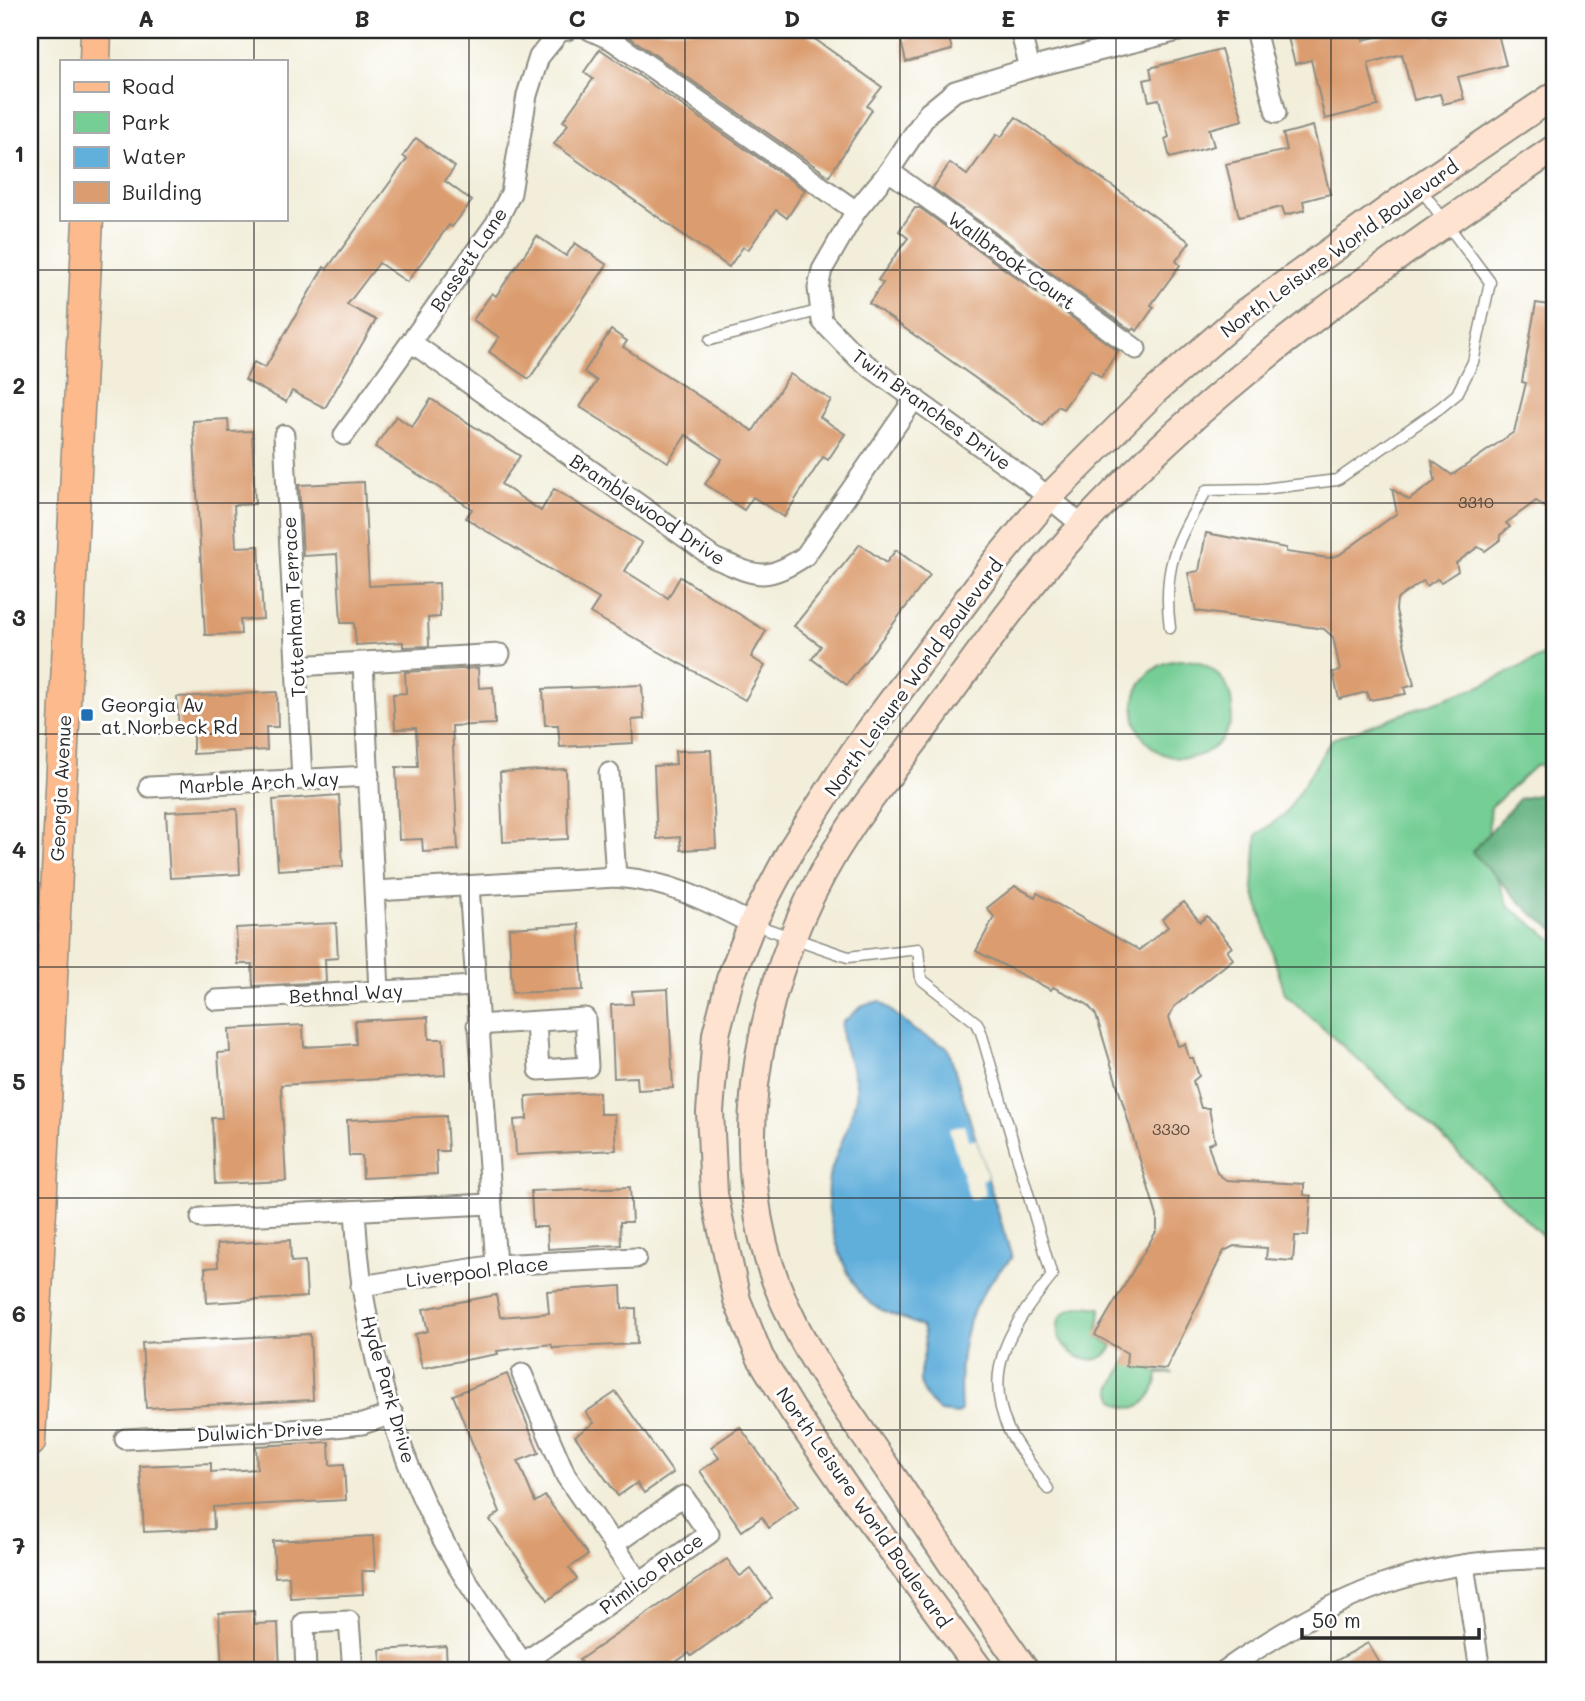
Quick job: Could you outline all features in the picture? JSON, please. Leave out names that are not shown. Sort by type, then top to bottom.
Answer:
[{"type":"main road","points":[[95,60],[96,30]]},
{"type":"main road","name":"Georgia Avenue","points":[[30,1442],[88,220]]},
{"type":"street","name":"Bassett Lane","points":[[344,435],[496,222],[511,193],[527,95],[539,57],[560,31],[566,30]]},
{"type":"street","points":[[590,30],[612,40],[856,211]]},
{"type":"street","points":[[1020,30],[1030,68]]},
{"type":"street","points":[[821,310],[818,288],[822,270],[856,211],[889,171],[928,113],[955,91],[1030,68],[1182,30]]},
{"type":"street","points":[[1255,30],[1276,113]]},
{"type":"street","name":"North Leisure World Boulevard","points":[[981,1671],[846,1488],[793,1411],[760,1357],[737,1300],[713,1194],[710,1112],[716,1034],[730,979],[752,924],[791,850],[855,750],[996,561],[1049,497],[1155,391],[1242,314],[1419,187],[1555,95]]},
{"type":"street","name":"North Leisure World Boulevard","points":[[1026,1671],[832,1390],[789,1316],[776,1283],[763,1241],[755,1183],[754,1110],[760,1046],[792,940],[820,877],[851,827],[1028,586],[1082,525],[1182,426],[1267,354],[1555,148]]},
{"type":"street","name":"Wallbrook Court","points":[[889,171],[1136,349]]},
{"type":"street","name":"Twin Branches Drive","points":[[821,310],[822,321],[859,359],[915,397],[1049,497],[1082,525]]},
{"type":"street","name":"Bramblewood Drive","points":[[411,342],[714,558],[757,576],[789,567],[804,556],[915,397]]},
{"type":"street","name":"Tottenham Terrace","points":[[284,435],[302,779]]},
{"type":"street","points":[[296,666],[500,654]]},
{"type":"street","points":[[363,663],[380,991]]},
{"type":"street","points":[[609,773],[616,877]]},
{"type":"street","name":"Marble Arch Way","points":[[149,787],[369,776]]},
{"type":"street","points":[[375,891],[616,877],[649,880],[680,890],[752,924]]},
{"type":"street","points":[[469,886],[489,1204],[496,1265]]},
{"type":"street","name":"Bethnal Way","points":[[216,1000],[475,986]]},
{"type":"street","points":[[477,1025],[536,1021]]},
{"type":"street","points":[[201,1218],[489,1204]]},
{"type":"street","name":"Hyde Park Drive","points":[[355,1211],[361,1286],[374,1351],[407,1457],[457,1564],[526,1667]]},
{"type":"street","name":"Liverpool Place","points":[[361,1286],[496,1265],[636,1258]]},
{"type":"street","points":[[522,1374],[566,1476],[640,1583]]},
{"type":"street","name":"Dulwich Drive","points":[[125,1438],[326,1428],[362,1424],[393,1414]]},
{"type":"street","name":"Pimlico Place","points":[[526,1667],[709,1534],[683,1496],[613,1545]]},
{"type":"street","points":[[1224,1671],[1281,1631],[1359,1591],[1423,1572],[1464,1564],[1555,1559]]},
{"type":"street","points":[[1464,1564],[1480,1671]]},
{"type":"street","points":[[306,1671],[304,1623],[349,1621],[353,1671]]},
{"type":"lane","points":[[1170,628],[1166,580],[1182,530],[1207,490],[1264,489],[1337,480],[1457,394],[1473,362],[1490,282],[1419,187]]},
{"type":"lane","points":[[710,340],[821,310]]},
{"type":"lane","points":[[752,924],[792,940],[848,957],[918,949],[921,979],[977,1023],[1052,1276],[1008,1335],[999,1384],[1001,1407],[1010,1432],[1048,1489]]},
{"type":"green space","points":[[1555,650],[1555,764],[1535,766],[1491,807],[1486,849],[1509,907],[1555,941],[1555,1248],[1415,1111],[1285,994],[1253,888],[1257,835],[1285,814],[1332,739],[1483,685]]},
{"type":"green space","points":[[1183,660],[1202,663],[1218,674],[1229,690],[1232,709],[1229,728],[1218,744],[1202,755],[1183,758],[1164,755],[1148,744],[1137,728],[1134,709],[1137,690],[1148,674],[1164,663]]},
{"type":"green space","points":[[1555,791],[1555,930],[1529,911],[1472,852],[1519,799]]},
{"type":"green space","points":[[1083,1306],[1101,1308],[1097,1336],[1113,1346],[1101,1357],[1088,1360],[1065,1346],[1059,1335],[1058,1323],[1066,1312]]},
{"type":"green space","points":[[1131,1351],[1153,1358],[1153,1371],[1173,1373],[1158,1374],[1149,1397],[1144,1403],[1131,1408],[1115,1401],[1111,1389]]},
{"type":"water","points":[[880,1001],[915,1031],[948,1048],[1012,1258],[984,1292],[967,1328],[961,1367],[961,1410],[957,1414],[940,1412],[928,1399],[922,1387],[920,1368],[925,1339],[922,1327],[882,1310],[860,1292],[843,1262],[832,1226],[829,1178],[856,1096],[855,1077],[843,1042],[842,1023],[863,1005]]},
{"type":"pier","points":[[964,1125],[969,1141],[976,1139],[988,1178],[982,1180],[986,1195],[970,1200],[949,1129]]},
{"type":"building","points":[[627,30],[802,30],[882,87],[867,106],[872,110],[829,176],[625,34]]},
{"type":"building","points":[[908,30],[947,30],[952,50],[906,62],[901,41],[910,38]]},
{"type":"building","points":[[1305,30],[1360,30],[1363,40],[1405,30],[1427,30],[1429,36],[1452,30],[1497,30],[1506,65],[1458,77],[1464,99],[1443,104],[1440,94],[1414,100],[1402,54],[1368,63],[1378,106],[1325,119],[1311,60],[1295,64],[1287,34]]},
{"type":"building","points":[[600,49],[805,190],[787,218],[776,210],[748,250],[743,247],[729,267],[554,144],[568,124],[563,121],[593,79],[584,72]]},
{"type":"building","points":[[1221,49],[1243,120],[1209,129],[1214,146],[1170,158],[1165,139],[1169,137],[1159,99],[1149,101],[1144,80],[1152,78],[1150,68]]},
{"type":"building","points":[[1016,117],[1190,242],[1176,261],[1180,265],[1151,305],[1154,307],[1137,331],[1134,328],[1132,331],[933,188],[950,163],[967,175],[997,134],[1001,137]]},
{"type":"building","points":[[1313,126],[1330,194],[1303,201],[1305,210],[1285,215],[1282,207],[1239,217],[1226,164],[1287,150],[1283,134]]},
{"type":"building","points":[[416,138],[455,167],[445,181],[472,201],[452,227],[449,225],[407,282],[379,263],[347,305],[376,320],[325,408],[292,391],[286,402],[245,380],[254,362],[265,368],[324,267],[327,269],[407,159],[403,156]]},
{"type":"building","points":[[915,208],[920,208],[1118,351],[1101,377],[1091,370],[1063,409],[1058,406],[1043,426],[869,303],[883,283],[878,280],[908,238],[899,231]]},
{"type":"building","points":[[537,236],[566,256],[575,243],[607,265],[529,379],[489,352],[499,337],[473,320],[492,293],[496,296]]},
{"type":"building","points":[[1536,303],[1555,306],[1555,513],[1536,501],[1506,523],[1510,527],[1500,535],[1501,539],[1485,551],[1478,547],[1456,563],[1458,571],[1441,582],[1437,579],[1427,586],[1423,581],[1397,599],[1396,610],[1414,685],[1404,688],[1406,694],[1369,700],[1367,692],[1339,699],[1333,672],[1340,671],[1333,637],[1324,629],[1196,611],[1188,573],[1199,571],[1206,533],[1286,548],[1286,552],[1328,558],[1339,555],[1397,513],[1392,489],[1409,500],[1435,481],[1432,461],[1452,475],[1514,432],[1526,383],[1522,382]]},
{"type":"building","points":[[611,330],[627,341],[623,347],[753,431],[790,374],[831,400],[820,417],[845,434],[828,460],[823,457],[784,517],[753,497],[744,510],[705,484],[722,459],[686,435],[668,462],[580,407],[597,381],[584,372]]},
{"type":"building","points":[[431,399],[520,456],[501,484],[541,511],[554,489],[642,543],[625,571],[668,598],[680,577],[766,631],[751,657],[765,666],[745,700],[590,613],[599,599],[466,518],[472,509],[375,447],[396,416],[412,427]]},
{"type":"building","points":[[228,419],[229,432],[252,431],[255,504],[234,505],[236,547],[259,546],[263,619],[240,620],[241,634],[205,635],[193,421]]},
{"type":"building","points":[[364,482],[369,586],[439,583],[440,617],[428,618],[429,646],[403,647],[403,642],[356,645],[354,623],[341,623],[337,554],[303,556],[299,485]]},
{"type":"building","points":[[860,544],[886,563],[896,550],[930,575],[847,685],[812,659],[821,646],[794,626]]},
{"type":"building","points":[[478,668],[479,688],[493,687],[495,724],[452,726],[458,850],[423,852],[422,839],[399,840],[396,767],[418,767],[416,728],[395,729],[393,694],[406,693],[405,672]]},
{"type":"building","points":[[642,685],[644,719],[632,720],[633,743],[560,747],[558,725],[545,725],[543,689]]},
{"type":"building","points":[[277,692],[278,727],[266,727],[267,750],[193,754],[193,732],[179,732],[177,697]]},
{"type":"building","points":[[711,750],[716,848],[681,850],[680,837],[657,839],[654,766],[676,764],[675,751]]},
{"type":"building","points":[[566,769],[568,839],[503,842],[500,772]]},
{"type":"building","points":[[339,795],[343,866],[278,870],[273,800]]},
{"type":"building","points":[[237,809],[240,874],[170,878],[166,812]]},
{"type":"building","points":[[1015,886],[1035,897],[1037,893],[1139,950],[1168,927],[1162,919],[1184,902],[1200,922],[1207,916],[1232,947],[1227,951],[1233,959],[1174,1007],[1169,1017],[1178,1046],[1185,1044],[1189,1058],[1193,1058],[1199,1076],[1193,1081],[1201,1108],[1209,1108],[1215,1142],[1208,1144],[1217,1173],[1226,1180],[1304,1184],[1304,1195],[1311,1196],[1308,1236],[1295,1236],[1293,1261],[1266,1259],[1267,1248],[1234,1246],[1224,1251],[1166,1369],[1126,1366],[1127,1353],[1095,1335],[1157,1230],[1157,1216],[1096,1015],[1087,1004],[1053,987],[1051,990],[976,951],[994,917],[987,908]]},
{"type":"building","points":[[336,923],[338,958],[325,959],[326,982],[253,986],[252,964],[238,964],[236,928]]},
{"type":"building","points":[[579,924],[583,990],[512,993],[509,928]]},
{"type":"building","points":[[668,989],[673,1088],[638,1090],[637,1077],[614,1078],[611,1005],[633,1004],[632,991]]},
{"type":"building","points":[[428,1017],[429,1039],[443,1039],[445,1075],[281,1085],[286,1181],[215,1184],[212,1118],[222,1118],[218,1053],[230,1052],[229,1029],[303,1025],[304,1047],[343,1045],[356,1044],[355,1021]]},
{"type":"building","points":[[599,1092],[600,1114],[614,1114],[616,1150],[516,1155],[514,1120],[527,1119],[526,1096]]},
{"type":"building","points":[[446,1116],[448,1151],[436,1151],[437,1174],[363,1178],[362,1156],[349,1156],[347,1120]]},
{"type":"building","points":[[630,1187],[632,1222],[620,1222],[621,1245],[548,1249],[547,1227],[533,1227],[531,1191]]},
{"type":"building","points":[[290,1240],[291,1262],[305,1261],[307,1297],[207,1303],[205,1268],[218,1267],[217,1244]]},
{"type":"building","points":[[621,1286],[622,1309],[636,1308],[637,1344],[553,1348],[551,1344],[497,1351],[498,1354],[422,1368],[415,1334],[428,1331],[423,1309],[496,1295],[500,1317],[549,1313],[547,1291]]},
{"type":"building","points":[[310,1334],[313,1400],[146,1408],[142,1343]]},
{"type":"building","points":[[507,1374],[539,1453],[518,1461],[535,1502],[545,1496],[588,1555],[569,1568],[577,1579],[548,1600],[490,1520],[500,1512],[453,1395]]},
{"type":"building","points":[[616,1392],[673,1473],[644,1493],[637,1483],[618,1496],[575,1436],[594,1423],[586,1412]]},
{"type":"building","points":[[740,1427],[798,1507],[769,1528],[762,1517],[742,1531],[700,1471],[719,1458],[711,1447]]},
{"type":"building","points":[[329,1442],[330,1465],[344,1464],[346,1500],[213,1507],[214,1529],[144,1532],[140,1466],[211,1463],[211,1472],[257,1469],[256,1446]]},
{"type":"building","points":[[373,1536],[375,1571],[362,1571],[363,1594],[290,1598],[289,1576],[275,1577],[273,1541]]},
{"type":"building","points":[[727,1559],[740,1576],[751,1569],[772,1598],[691,1656],[689,1653],[663,1671],[587,1671],[579,1660]]},
{"type":"building","points":[[254,1611],[255,1624],[278,1623],[280,1671],[222,1671],[219,1613]]},
{"type":"building","points":[[1368,1643],[1384,1671],[1318,1671]]},
{"type":"building","points":[[446,1646],[447,1671],[382,1671],[380,1650]]},
{"type":"place","name":"Georgia Av at Norbeck Rd","points":[[87,715]]}]
